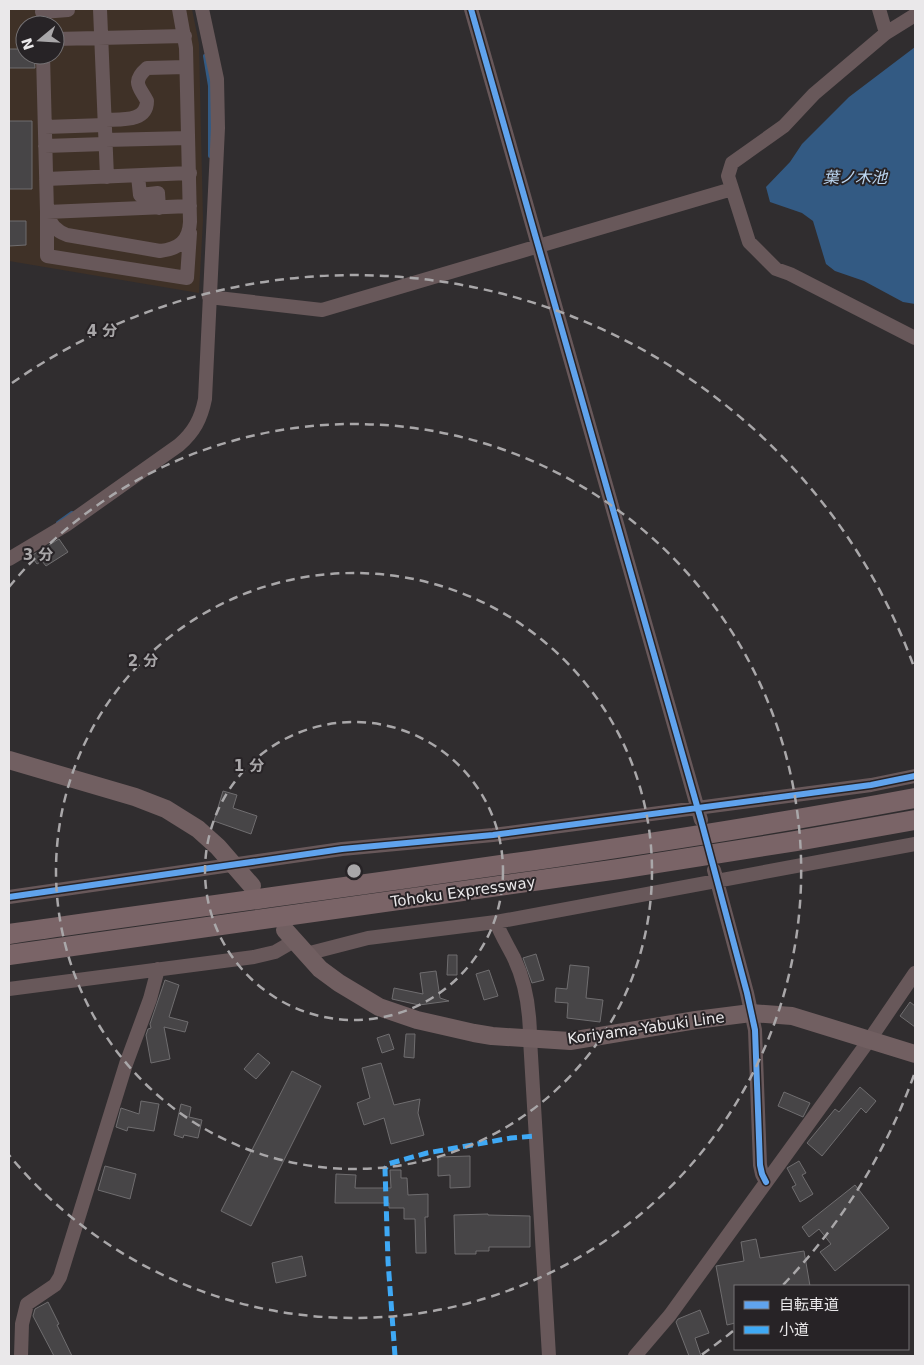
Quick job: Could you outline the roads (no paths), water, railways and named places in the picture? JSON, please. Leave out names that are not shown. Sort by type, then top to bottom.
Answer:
[{"type":"highway","name":"Tohoku Expressway","points":[[9,934],[626,846],[781,822],[915,798]]},
{"type":"highway","name":"Tohoku Expressway","points":[[9,955],[619,870],[796,842],[915,820]]},
{"type":"main road","points":[[9,760],[135,796],[166,809],[198,830],[234,864],[252,886]]},
{"type":"main road","name":"Koriyama-Yabuki Line","points":[[295,942],[320,969],[338,983],[379,1007],[417,1020],[474,1033],[570,1041],[751,1013],[792,1016],[915,1054]]},
{"type":"street","points":[[42,15],[68,9]]},
{"type":"street","points":[[100,9],[107,177]]},
{"type":"street","points":[[43,65],[47,256],[187,278],[190,232],[190,173],[185,36],[179,9]]},
{"type":"street","points":[[9,559],[66,525],[179,445],[193,432],[201,415],[205,399],[218,128],[217,79],[202,9]]},
{"type":"street","points":[[471,9],[699,814]]},
{"type":"street","points":[[879,9],[886,33]]},
{"type":"street","points":[[915,15],[886,33],[814,94],[784,126],[732,163],[728,176],[749,242],[776,269],[790,274],[915,338]]},
{"type":"street","points":[[65,39],[185,36]]},
{"type":"street","points":[[45,126],[137,118],[146,109],[147,101],[140,91],[138,83],[141,75],[147,68],[186,67]]},
{"type":"street","points":[[45,146],[188,138]]},
{"type":"street","points":[[46,180],[190,173]]},
{"type":"street","points":[[138,176],[140,195],[158,193],[159,208]]},
{"type":"street","points":[[209,297],[322,310],[732,189]]},
{"type":"street","points":[[47,212],[190,206]]},
{"type":"street","points":[[47,212],[50,221],[58,230],[67,235],[160,251],[169,250],[181,245],[190,232]]},
{"type":"street","points":[[9,897],[342,849],[493,836],[699,814],[915,776]]},
{"type":"street","points":[[9,989],[268,954],[295,942],[368,938],[496,922],[715,876],[915,844]]},
{"type":"street","points":[[715,876],[755,1030],[760,1165],[766,1182]]},
{"type":"street","points":[[496,922],[502,938],[514,958],[526,994],[530,1018],[549,1356]]},
{"type":"street","points":[[21,1356],[22,1324],[25,1309],[27,1304],[55,1285],[60,1277],[126,1064],[150,999],[158,969]]},
{"type":"street","points":[[635,1356],[670,1315],[870,1040],[915,973]]},
{"type":"water","name":"葉ノ木池","points":[[915,47],[915,304],[903,302],[864,281],[835,271],[826,264],[813,221],[802,213],[770,202],[766,187],[790,162],[802,144],[849,97]]},
{"type":"waterway","points":[[205,56],[210,86],[210,156]]},
{"type":"waterway","points":[[58,523],[72,513]]}]
